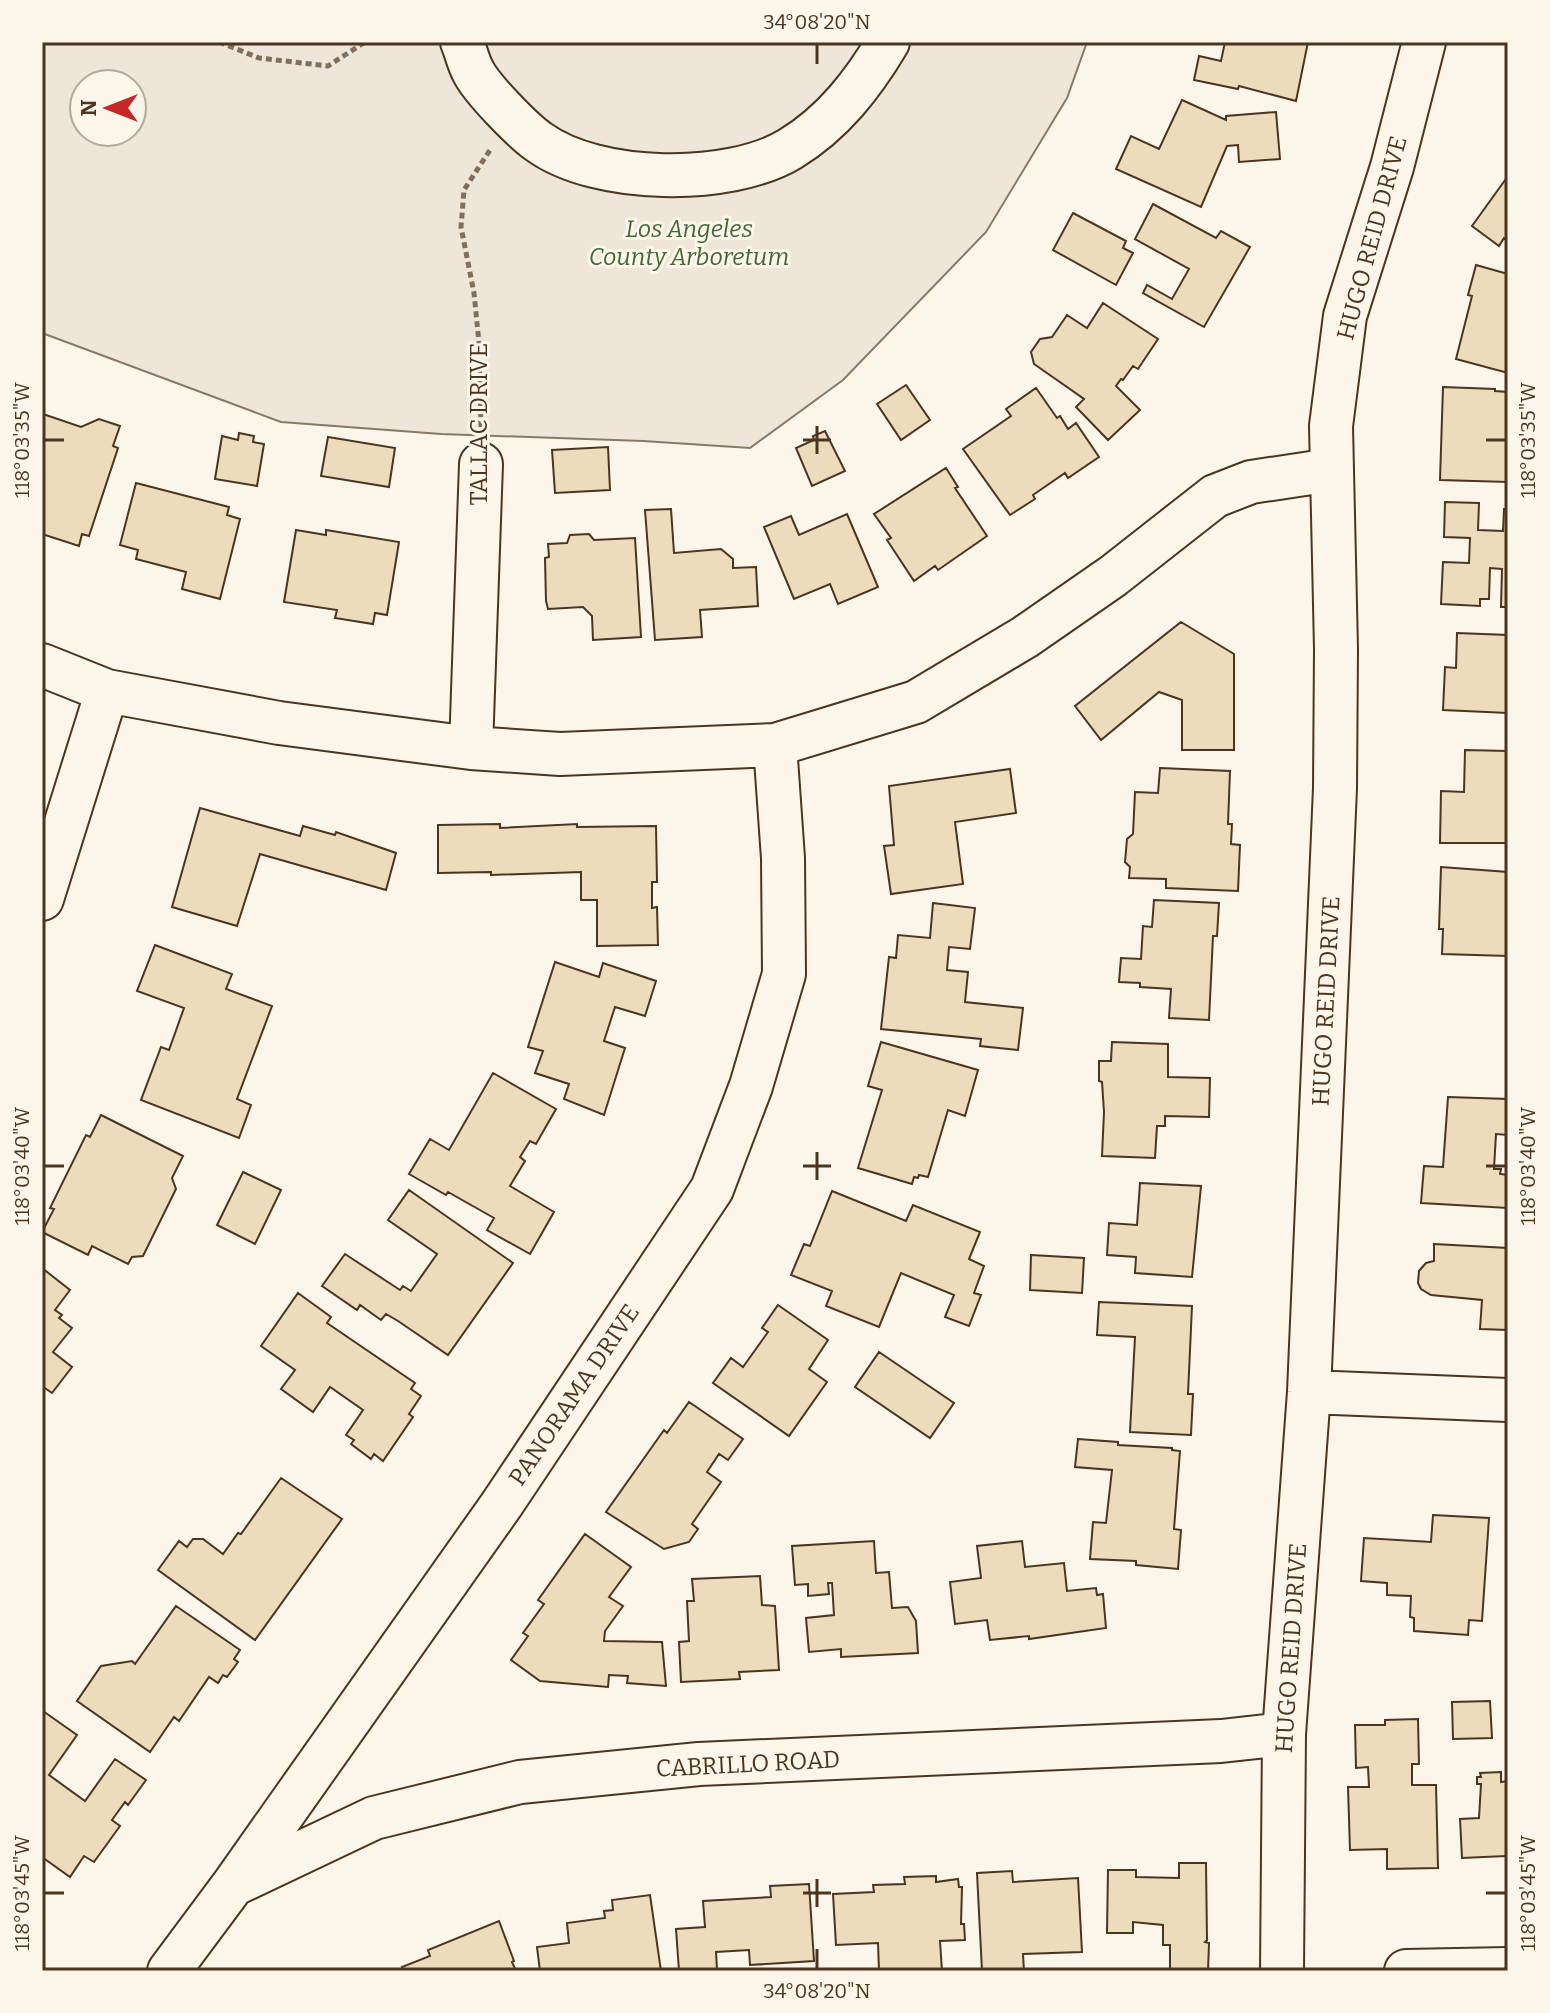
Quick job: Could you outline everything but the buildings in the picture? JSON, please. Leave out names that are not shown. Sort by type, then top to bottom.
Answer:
[{"type":"street","points":[[462,42],[474,73],[538,142],[579,163],[633,172],[686,175],[742,168],[789,150],[835,115],[867,78],[888,42]]},
{"type":"street","name":"HUGO REID DRIVE","points":[[1282,1971],[1284,1734],[1309,1392],[1335,788],[1336,649],[1331,426],[1345,316],[1392,167],[1424,42]]},
{"type":"street","name":"TALLAC DRIVE","points":[[471,748],[481,464]]},
{"type":"street","points":[[42,665],[107,691],[279,723],[471,748],[560,754],[775,745],[916,702],[1025,637],[1113,576],[1215,496],[1251,482],[1331,470]]},
{"type":"street","points":[[42,899],[107,691]]},
{"type":"street","name":"PANORAMA DRIVE","points":[[169,1971],[502,1504],[712,1189],[751,1086],[784,974],[783,858],[775,745]]},
{"type":"street","points":[[1309,1392],[1508,1400]]},
{"type":"street","name":"CABRILLO ROAD","points":[[233,1885],[374,1818],[520,1782],[699,1764],[1221,1741],[1284,1734]]},
{"type":"street","points":[[1406,1971],[1508,1969]]},
{"type":"path","points":[[219,42],[259,58],[328,66],[365,42]]},
{"type":"path","name":"TALLAC DRIVE","points":[[481,464],[479,343],[474,293],[461,227],[462,214],[464,190],[510,114]]},
{"type":"green space","name":"Los Angeles County Arboretum","points":[[42,42],[1087,42],[1067,98],[986,232],[843,380],[750,448],[441,434],[281,422],[42,333]]}]
